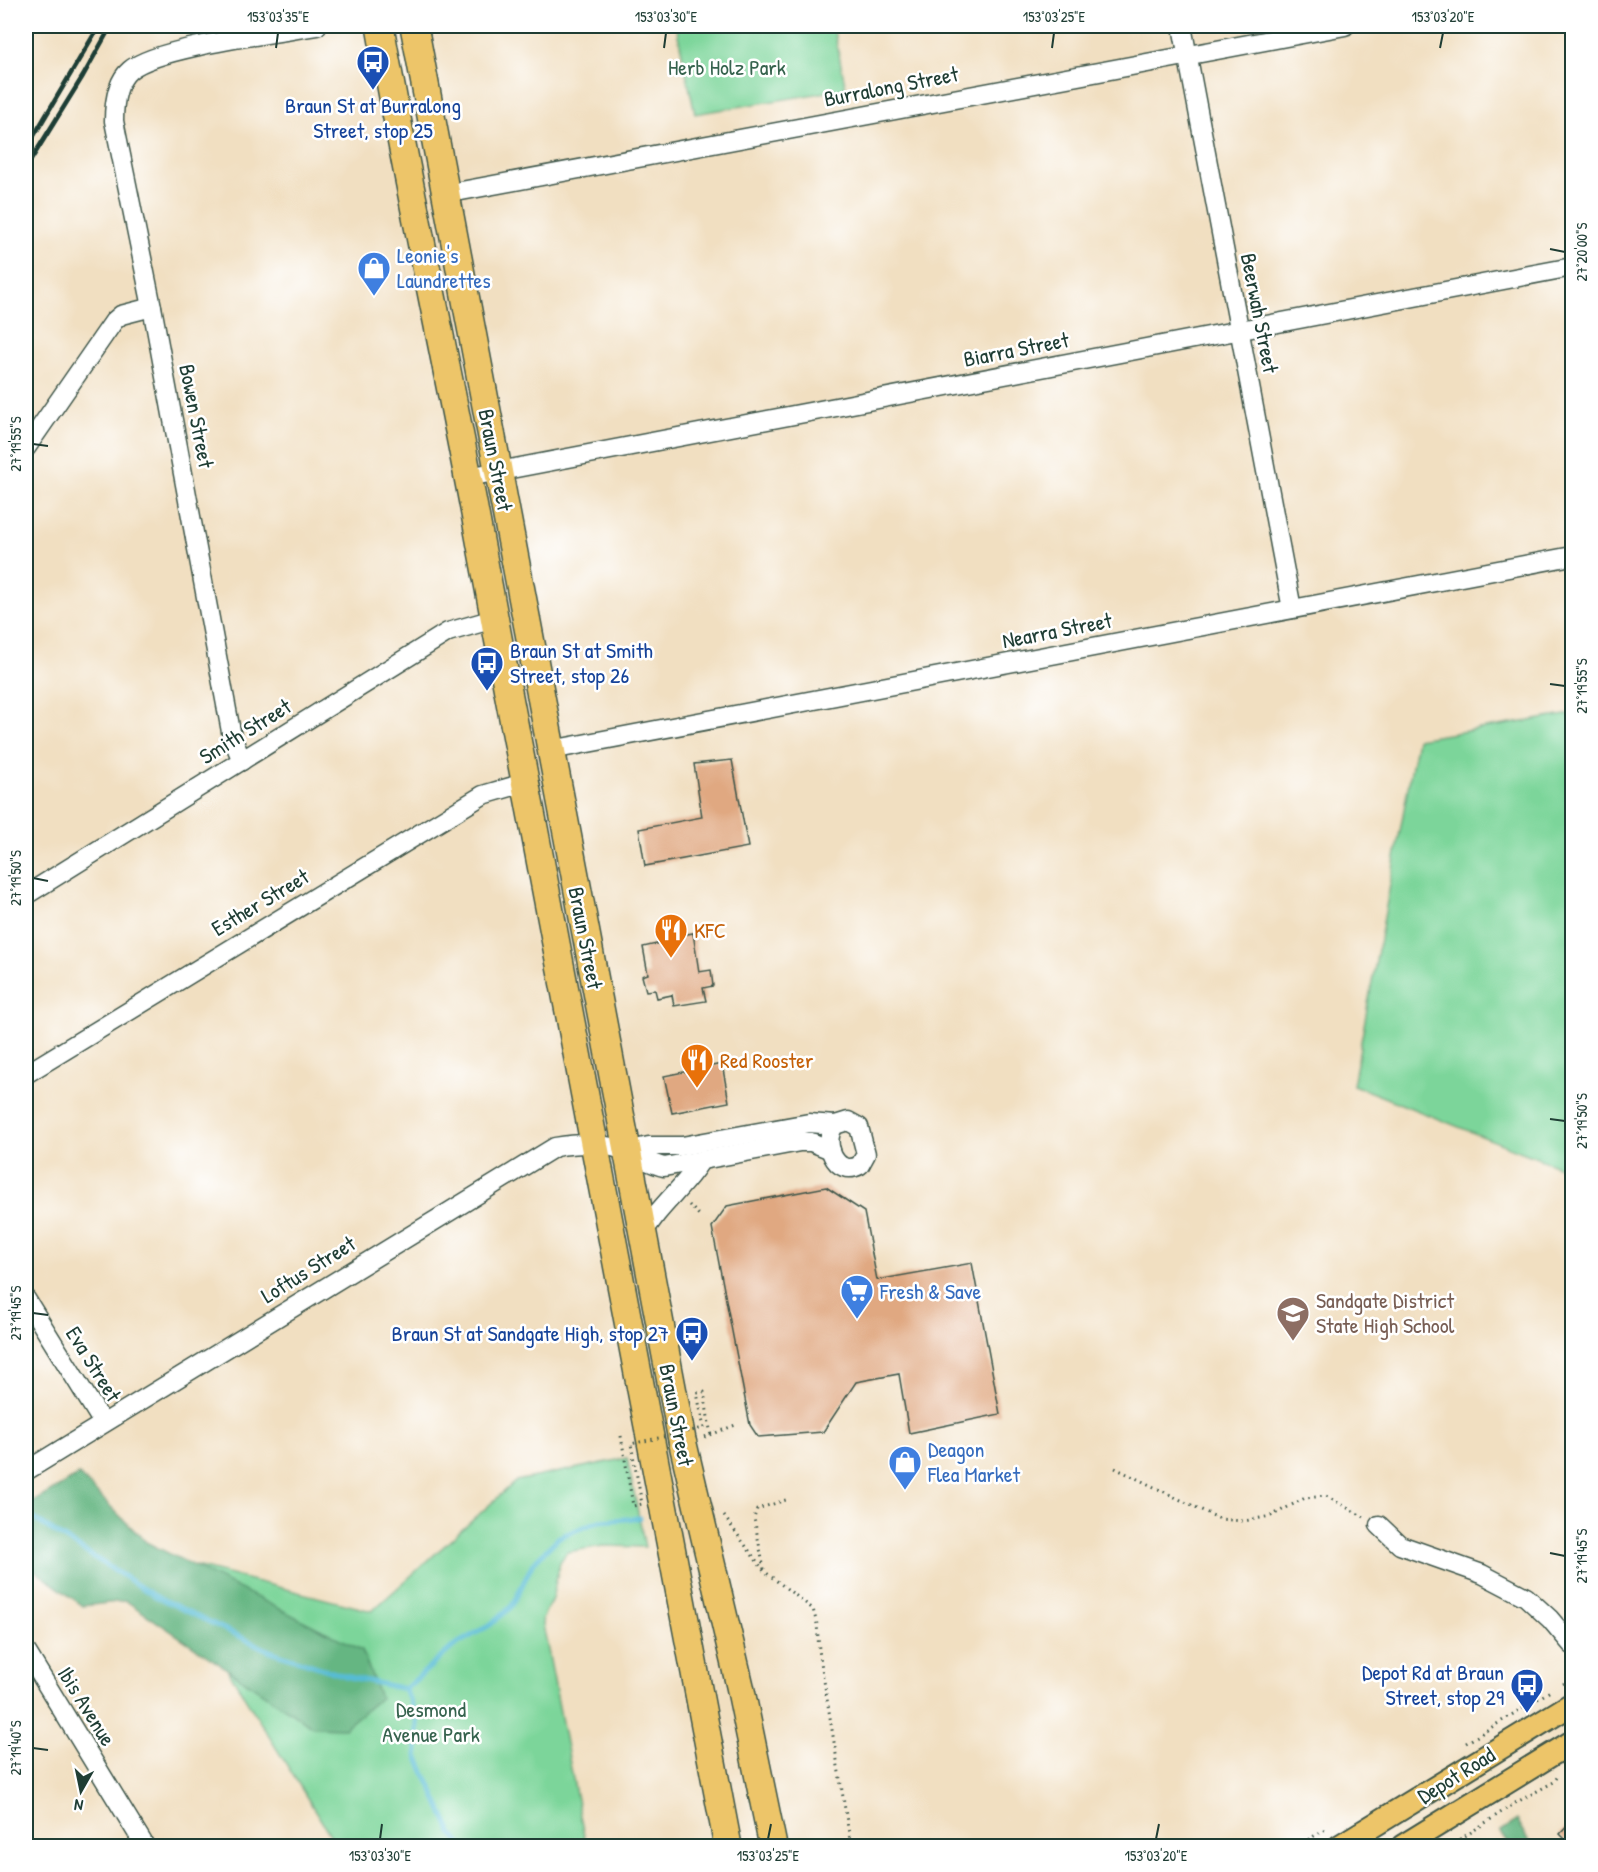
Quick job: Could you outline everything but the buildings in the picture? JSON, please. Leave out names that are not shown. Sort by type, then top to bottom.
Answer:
[{"type":"highway","name":"Braun Street","points":[[380,26],[411,202],[468,477],[592,1143],[728,1846]]},
{"type":"highway","name":"Braun Street","points":[[414,26],[642,1236],[693,1491],[740,1686],[773,1846]]},
{"type":"main road","name":"Depot Road","points":[[1340,1846],[1572,1704]]},
{"type":"main road","name":"Depot Road","points":[[1403,1846],[1572,1742]]},
{"type":"street","name":"Bowen Street","points":[[242,761],[232,738],[152,307],[114,121],[114,105],[128,71],[141,62],[158,56],[316,26]]},
{"type":"street","name":"Beerwah Street","points":[[1182,26],[1292,609]]},
{"type":"street","name":"Burralong Street","points":[[445,194],[1345,26]]},
{"type":"street","name":"Biarra Street","points":[[468,477],[1572,267]]},
{"type":"street","points":[[26,448],[114,321],[121,315],[152,307]]},
{"type":"street","name":"Nearra Street","points":[[551,750],[1572,556]]},
{"type":"street","name":"Smith Street","points":[[26,894],[448,632],[494,619]]},
{"type":"street","name":"Esther Street","points":[[26,1074],[483,795],[524,783]]},
{"type":"street","points":[[626,1151],[649,1146],[682,1146],[809,1123],[835,1125],[848,1121],[859,1127],[866,1154],[860,1165],[847,1169],[836,1163],[829,1136],[835,1125]]},
{"type":"street","points":[[626,1151],[652,1164],[664,1167],[700,1162],[768,1146],[800,1142],[811,1142],[831,1150]]},
{"type":"street","name":"Loftus Street","points":[[26,1471],[555,1147],[592,1143],[626,1151]]},
{"type":"street","points":[[642,1236],[652,1215],[693,1173],[700,1162]]},
{"type":"street","name":"Eva Street","points":[[26,1299],[103,1423]]},
{"type":"street","points":[[1379,1525],[1400,1545],[1482,1574],[1526,1597],[1550,1618],[1572,1645]]},
{"type":"street","name":"Ibis Avenue","points":[[26,1651],[145,1846]]},
{"type":"path","points":[[682,1199],[701,1217]]},
{"type":"path","points":[[621,1436],[633,1506],[642,1504],[631,1444],[704,1428],[697,1393],[704,1392],[711,1436]]},
{"type":"path","points":[[704,1438],[738,1424]]},
{"type":"path","points":[[1115,1468],[1221,1519],[1244,1521],[1271,1516],[1305,1498],[1326,1496],[1379,1525]]},
{"type":"path","points":[[764,1571],[754,1518],[757,1509],[789,1499]]},
{"type":"path","points":[[722,1513],[764,1571],[813,1609],[851,1846]]},
{"type":"path","points":[[1450,1846],[1517,1802],[1554,1782],[1563,1773]]},
{"type":"green space","name":"Herb Holz Park","points":[[676,26],[833,26],[846,89],[695,114]]},
{"type":"green space","points":[[1572,714],[1572,1172],[1353,1085],[1417,739]]},
{"type":"green space","name":"Desmond Avenue Park","points":[[627,1458],[645,1547],[603,1546],[567,1552],[560,1562],[552,1599],[542,1619],[586,1846],[337,1846],[157,1556],[372,1611],[516,1481]]},
{"type":"green space","points":[[79,1475],[146,1542],[362,1650],[380,1698],[344,1728],[313,1727],[126,1601],[83,1606],[26,1564],[26,1506]]},
{"type":"green space","points":[[1517,1820],[1533,1846],[1510,1846],[1500,1831]]},
{"type":"waterway","points":[[405,1689],[455,1645],[490,1625],[512,1606],[533,1563],[559,1537],[599,1521],[640,1518]]},
{"type":"waterway","points":[[34,1519],[153,1595],[270,1651],[345,1676],[405,1689],[417,1719],[417,1756],[452,1833],[462,1846]]},
{"type":"railway","points":[[26,149],[99,26]]},
{"type":"railway","points":[[26,168],[111,26]]},
{"type":"place","name":"Braun St at Burralong Street, stop 25","points":[[373,91]]},
{"type":"place","name":"Leonie's Laundrettes","points":[[374,297]]},
{"type":"place","name":"Braun St at Smith Street, stop 26","points":[[487,692]]},
{"type":"place","name":"KFC","points":[[671,959]]},
{"type":"place","name":"Red Rooster","points":[[697,1089]]},
{"type":"place","name":"Fresh & Save","points":[[857,1320]]},
{"type":"place","name":"Sandgate District State High School","points":[[1293,1342]]},
{"type":"place","name":"Braun St at Sandgate High, stop 27","points":[[692,1362]]},
{"type":"place","name":"Deagon Flea Market","points":[[905,1491]]},
{"type":"place","name":"Depot Rd at Braun Street, stop 29","points":[[1527,1714]]}]
